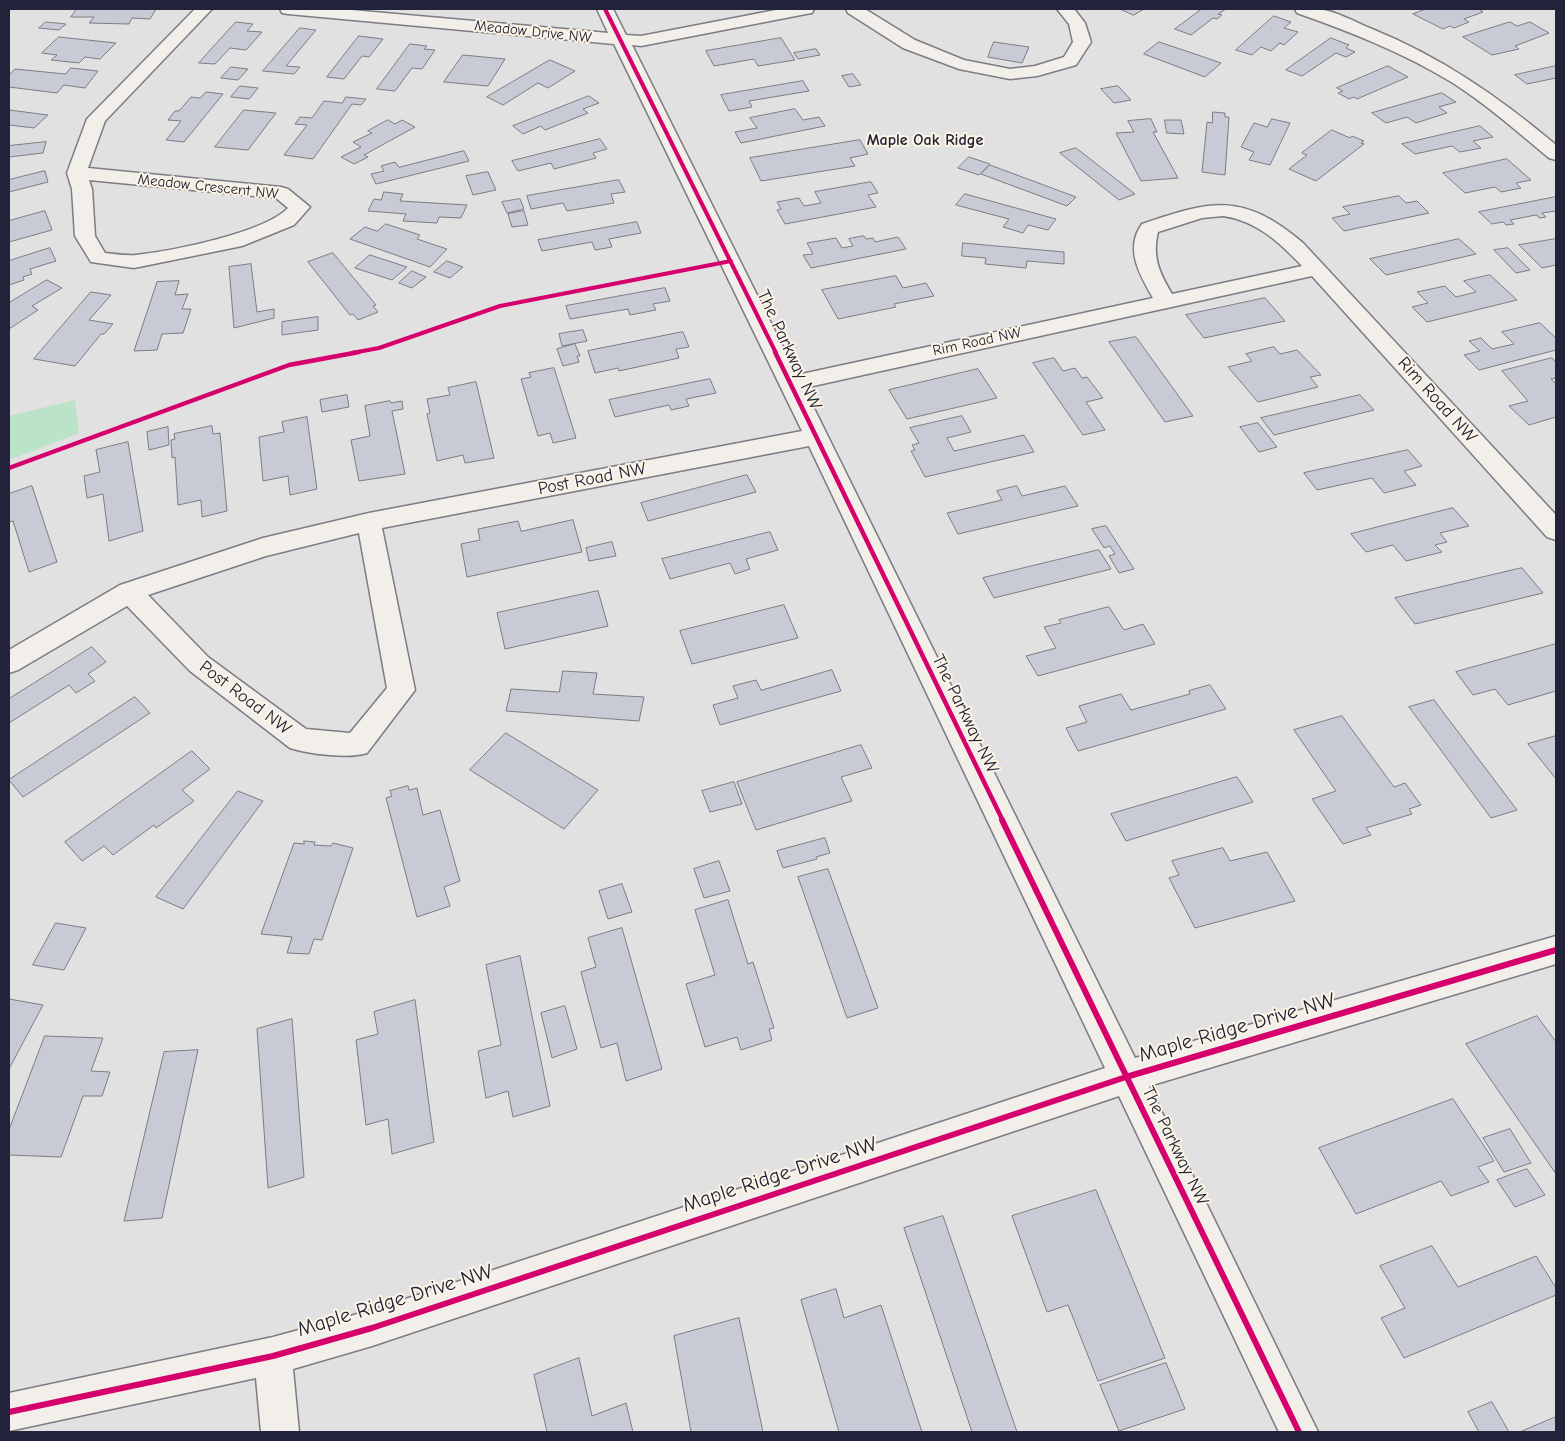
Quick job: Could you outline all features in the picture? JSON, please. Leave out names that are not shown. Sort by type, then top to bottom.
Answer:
[{"type":"street","points":[[77,173],[96,119],[204,9]]},
{"type":"street","name":"Meadow Drive NW","points":[[288,9],[623,41],[657,40],[806,9]]},
{"type":"street","name":"The Parkway NW","points":[[605,9],[623,41],[1299,1432]]},
{"type":"street","points":[[854,9],[909,44],[959,64],[1010,74],[1037,71],[1070,61],[1082,42],[1077,23],[1065,9]]},
{"type":"street","points":[[1303,9],[1368,32],[1440,68],[1480,93],[1556,154]]},
{"type":"street","name":"Meadow Crescent NW","points":[[77,173],[282,193],[300,207],[287,221],[235,242],[134,262],[98,258],[85,236],[82,189],[77,173]]},
{"type":"street","name":"Rim Road NW","points":[[1165,301],[1143,260],[1143,249],[1149,228],[1185,214],[1223,209],[1255,216],[1287,237],[1556,531]]},
{"type":"street","name":"Rim Road NW","points":[[790,384],[1317,269]]},
{"type":"street","name":"Post Road NW","points":[[9,663],[129,592],[263,546],[369,522],[815,437]]},
{"type":"street","name":"Post Road NW","points":[[129,592],[199,664],[300,740],[357,745],[401,690],[369,522]]},
{"type":"street","name":"Maple Ridge Drive NW","points":[[9,1412],[273,1356],[372,1328],[1126,1077],[1556,950]]},
{"type":"street","points":[[273,1356],[280,1432]]},
{"type":"green space","points":[[75,400],[79,433],[9,460],[9,416]]},
{"type":"building","points":[[77,9],[156,9],[150,19],[132,18],[129,24],[89,23],[94,17],[71,17]]},
{"type":"building","points":[[1120,9],[1144,9],[1134,15]]},
{"type":"building","points":[[1202,9],[1226,9],[1218,14],[1222,15],[1217,19],[1213,18],[1191,35],[1175,29]]},
{"type":"building","points":[[1426,9],[1483,9],[1480,10],[1483,12],[1464,19],[1469,22],[1454,28],[1450,26],[1443,29],[1413,14]]},
{"type":"building","points":[[1274,16],[1291,22],[1284,28],[1298,32],[1284,45],[1280,43],[1271,51],[1261,47],[1252,55],[1236,50]]},
{"type":"building","points":[[46,22],[66,24],[59,30],[39,28]]},
{"type":"building","points":[[236,22],[253,24],[247,31],[262,32],[246,50],[230,48],[215,64],[199,63]]},
{"type":"building","points":[[1510,22],[1517,26],[1530,22],[1549,33],[1515,46],[1519,49],[1492,55],[1463,37]]},
{"type":"building","points":[[300,28],[316,30],[286,66],[300,67],[294,74],[263,71]]},
{"type":"building","points":[[359,36],[383,39],[369,57],[362,56],[344,79],[327,77]]},
{"type":"building","points":[[59,37],[116,43],[100,59],[85,57],[79,63],[51,60],[57,55],[42,53]]},
{"type":"building","points":[[781,38],[795,60],[758,66],[754,59],[714,66],[706,51]]},
{"type":"building","points":[[1331,38],[1349,45],[1346,48],[1355,52],[1346,57],[1336,53],[1302,76],[1286,70]]},
{"type":"building","points":[[994,42],[1029,47],[1022,63],[988,57]]},
{"type":"building","points":[[1159,42],[1221,63],[1205,77],[1144,54]]},
{"type":"building","points":[[410,44],[427,46],[424,49],[435,50],[422,69],[412,68],[395,91],[377,89]]},
{"type":"building","points":[[816,49],[820,55],[798,59],[794,53]]},
{"type":"building","points":[[463,55],[505,59],[488,86],[444,82]]},
{"type":"building","points":[[550,60],[575,71],[548,88],[538,83],[503,105],[487,97]]},
{"type":"building","points":[[1388,66],[1408,77],[1357,99],[1354,97],[1349,99],[1338,93],[1343,91],[1337,88]]},
{"type":"building","points":[[1556,66],[1556,78],[1527,84],[1515,75]]},
{"type":"building","points":[[231,67],[248,69],[238,80],[221,78]]},
{"type":"building","points":[[71,68],[98,71],[85,88],[64,85],[57,93],[9,87],[9,75],[15,69],[65,74]]},
{"type":"building","points":[[853,74],[861,85],[849,87],[842,76]]},
{"type":"building","points":[[803,81],[809,91],[749,101],[752,107],[729,111],[721,95]]},
{"type":"building","points":[[240,86],[258,88],[249,99],[231,97]]},
{"type":"building","points":[[1118,86],[1131,100],[1114,103],[1101,89]]},
{"type":"building","points":[[206,92],[223,94],[184,142],[166,140],[181,121],[168,120],[175,111],[179,111],[191,97],[200,98]]},
{"type":"building","points":[[1442,93],[1456,102],[1439,107],[1447,113],[1416,123],[1407,117],[1386,123],[1372,113]]},
{"type":"building","points":[[589,96],[599,103],[583,109],[588,113],[545,130],[541,126],[523,134],[513,126]]},
{"type":"building","points":[[346,97],[366,99],[361,105],[352,104],[313,159],[284,155],[307,125],[295,124],[300,117],[312,118],[324,101],[342,103]]},
{"type":"building","points":[[795,109],[803,120],[819,117],[825,126],[741,143],[735,132],[757,128],[750,118]]},
{"type":"building","points":[[9,110],[48,115],[34,128],[9,125]]},
{"type":"building","points":[[244,110],[276,113],[248,150],[215,147]]},
{"type":"building","points":[[1213,112],[1225,113],[1225,117],[1229,117],[1225,175],[1202,172],[1207,122],[1212,123]]},
{"type":"building","points":[[1151,119],[1157,132],[1153,132],[1178,178],[1141,181],[1116,133],[1134,132],[1128,121]]},
{"type":"building","points":[[1272,119],[1290,123],[1270,165],[1249,160],[1254,152],[1241,147],[1254,123],[1267,127]]},
{"type":"building","points":[[388,120],[395,124],[402,120],[415,127],[364,155],[368,157],[354,164],[341,157],[361,147],[353,142],[372,133],[368,131]]},
{"type":"building","points":[[1165,120],[1181,120],[1184,134],[1167,133]]},
{"type":"building","points":[[1480,126],[1493,137],[1473,141],[1481,148],[1460,152],[1452,146],[1415,154],[1402,144]]},
{"type":"building","points":[[1332,130],[1350,138],[1352,136],[1364,141],[1361,143],[1364,144],[1316,181],[1289,169],[1307,155],[1302,153]]},
{"type":"building","points":[[600,139],[607,149],[593,153],[596,158],[554,169],[551,163],[518,171],[512,161]]},
{"type":"building","points":[[860,140],[868,154],[850,158],[855,166],[761,181],[750,158]]},
{"type":"building","points":[[46,142],[43,153],[9,157],[9,146]]},
{"type":"building","points":[[1076,148],[1135,194],[1119,200],[1060,153]]},
{"type":"building","points":[[464,151],[469,161],[376,184],[371,174],[384,171],[381,166],[395,162],[399,167]]},
{"type":"building","points":[[969,157],[990,164],[979,175],[958,168]]},
{"type":"building","points":[[1507,159],[1531,180],[1516,183],[1521,188],[1501,192],[1495,187],[1465,193],[1443,173]]},
{"type":"building","points":[[990,165],[1076,197],[1067,206],[981,174]]},
{"type":"building","points":[[45,171],[48,182],[9,192],[9,180]]},
{"type":"building","points":[[488,172],[496,190],[473,195],[466,176]]},
{"type":"building","points":[[619,180],[625,192],[611,194],[614,203],[567,211],[563,203],[531,209],[527,196]]},
{"type":"building","points":[[871,182],[878,193],[868,195],[876,207],[785,224],[777,210],[781,209],[777,202],[799,198],[804,206],[821,203],[815,192]]},
{"type":"building","points":[[384,192],[403,194],[400,201],[467,205],[461,218],[439,217],[437,223],[403,221],[406,214],[368,211],[374,199],[381,200]]},
{"type":"building","points":[[965,194],[1056,219],[1048,230],[1028,225],[1023,233],[1003,227],[1009,219],[956,205]]},
{"type":"building","points":[[1399,196],[1406,203],[1417,201],[1429,213],[1344,231],[1332,218],[1350,214],[1343,207]]},
{"type":"building","points":[[1556,197],[1556,211],[1542,213],[1546,217],[1540,218],[1536,215],[1510,220],[1514,224],[1506,225],[1503,222],[1492,224],[1479,212]]},
{"type":"building","points":[[520,199],[524,209],[507,213],[502,202]]},
{"type":"building","points":[[45,211],[52,230],[9,242],[9,221]]},
{"type":"building","points":[[524,211],[528,225],[512,227],[508,214]]},
{"type":"building","points":[[637,222],[641,233],[609,239],[612,247],[595,250],[592,242],[542,251],[538,240]]},
{"type":"building","points":[[386,224],[420,235],[417,239],[447,249],[430,267],[350,239],[365,227],[377,231]]},
{"type":"building","points":[[864,236],[866,239],[873,238],[875,242],[898,237],[906,249],[811,268],[803,255],[813,254],[807,243],[836,238],[842,248],[853,246],[849,239]]},
{"type":"building","points":[[1459,239],[1476,254],[1386,275],[1370,259]]},
{"type":"building","points":[[1556,239],[1556,265],[1542,268],[1519,245]]},
{"type":"building","points":[[963,243],[1064,252],[1064,264],[1027,261],[1026,268],[985,264],[986,258],[962,256]]},
{"type":"building","points":[[50,248],[56,261],[30,269],[32,274],[23,277],[24,280],[9,285],[9,261]]},
{"type":"building","points":[[1508,248],[1530,270],[1516,273],[1494,250]]},
{"type":"building","points":[[333,253],[376,305],[373,306],[378,312],[358,320],[353,314],[350,315],[308,262]]},
{"type":"building","points":[[370,255],[407,267],[392,280],[355,268]]},
{"type":"building","points":[[447,261],[463,267],[450,278],[434,272]]},
{"type":"building","points":[[251,264],[257,312],[274,309],[274,318],[234,328],[229,267]]},
{"type":"building","points":[[412,271],[426,277],[412,288],[399,283]]},
{"type":"building","points":[[1490,275],[1517,300],[1427,322],[1412,307],[1428,303],[1417,292],[1445,286],[1456,297],[1476,292],[1464,281]]},
{"type":"building","points":[[896,276],[903,288],[926,283],[934,296],[894,304],[896,307],[838,319],[822,290]]},
{"type":"building","points":[[47,280],[62,288],[32,306],[38,310],[9,329],[9,303]]},
{"type":"building","points":[[179,281],[175,295],[188,294],[182,309],[191,309],[183,333],[162,334],[157,350],[134,351],[157,282]]},
{"type":"building","points":[[665,288],[670,301],[653,304],[656,310],[630,315],[628,309],[570,319],[566,306]]},
{"type":"building","points":[[91,292],[111,295],[89,320],[113,324],[104,334],[101,334],[75,366],[34,359]]},
{"type":"building","points":[[1265,298],[1285,321],[1204,338],[1186,315]]},
{"type":"building","points":[[318,317],[318,330],[282,335],[282,322]]},
{"type":"building","points":[[1540,323],[1556,338],[1556,350],[1479,370],[1464,355],[1480,351],[1469,341],[1481,338],[1492,349],[1514,344],[1502,332]]},
{"type":"building","points":[[583,330],[587,341],[562,346],[559,334]]},
{"type":"building","points":[[683,332],[689,347],[676,349],[679,358],[619,371],[618,368],[595,373],[588,351]]},
{"type":"building","points":[[1136,337],[1193,416],[1165,422],[1109,342]]},
{"type":"building","points":[[575,344],[580,356],[577,356],[579,362],[563,366],[557,349]]},
{"type":"building","points":[[1274,347],[1280,354],[1297,350],[1321,375],[1310,377],[1318,387],[1258,402],[1228,367],[1252,361],[1246,354]]},
{"type":"building","points":[[1054,358],[1063,371],[1075,368],[1082,378],[1087,377],[1103,398],[1086,402],[1105,430],[1083,435],[1033,363]]},
{"type":"building","points":[[1552,358],[1556,362],[1556,378],[1551,379],[1556,384],[1556,417],[1529,425],[1509,406],[1528,401],[1502,371]]},
{"type":"building","points":[[554,368],[576,438],[553,443],[550,433],[538,436],[521,379],[531,377],[529,373]]},
{"type":"building","points":[[978,369],[997,398],[907,419],[889,390]]},
{"type":"building","points":[[710,379],[716,393],[686,399],[689,406],[671,410],[669,405],[615,417],[609,400]]},
{"type":"building","points":[[476,382],[494,458],[465,463],[463,455],[437,461],[427,414],[430,413],[427,399],[450,395],[448,388]]},
{"type":"building","points":[[347,395],[349,407],[322,412],[320,400]]},
{"type":"building","points":[[1360,395],[1374,410],[1274,435],[1261,418]]},
{"type":"building","points":[[390,401],[391,403],[402,401],[403,409],[392,411],[405,474],[359,481],[351,440],[370,436],[365,406]]},
{"type":"building","points":[[962,416],[971,432],[947,438],[954,451],[1024,435],[1034,452],[925,477],[911,451],[915,450],[912,445],[919,443],[910,428]]},
{"type":"building","points":[[307,417],[317,489],[290,495],[288,476],[263,481],[259,437],[284,432],[282,422]]},
{"type":"building","points":[[1258,423],[1277,447],[1259,452],[1240,427]]},
{"type":"building","points":[[212,426],[213,434],[220,433],[227,511],[202,517],[201,500],[178,505],[175,457],[172,458],[171,440],[175,439],[174,434]]},
{"type":"building","points":[[168,427],[169,445],[149,450],[147,432]]},
{"type":"building","points":[[128,442],[143,531],[109,541],[103,494],[87,498],[84,476],[100,472],[96,450]]},
{"type":"building","points":[[1408,450],[1422,466],[1404,471],[1416,485],[1384,493],[1372,478],[1317,490],[1304,473]]},
{"type":"building","points":[[747,475],[756,492],[648,521],[641,503]]},
{"type":"building","points":[[32,486],[57,562],[29,572],[13,521],[9,522],[9,494]]},
{"type":"building","points":[[1017,486],[1022,496],[1065,486],[1078,506],[958,534],[947,513],[1002,500],[997,491]]},
{"type":"building","points":[[1453,508],[1469,526],[1440,533],[1447,542],[1435,545],[1442,552],[1406,561],[1393,545],[1366,552],[1351,534]]},
{"type":"building","points":[[573,520],[582,552],[467,577],[461,544],[480,540],[478,529],[518,521],[521,531]]},
{"type":"building","points":[[1106,526],[1134,569],[1119,573],[1109,556],[1115,554],[1110,546],[1104,548],[1092,529]]},
{"type":"building","points":[[770,532],[778,550],[746,559],[750,569],[735,574],[730,563],[670,579],[662,559]]},
{"type":"building","points":[[612,542],[616,556],[589,561],[586,548]]},
{"type":"building","points":[[1099,550],[1111,569],[994,598],[983,578]]},
{"type":"building","points":[[1522,568],[1543,593],[1415,624],[1395,598]]},
{"type":"building","points":[[598,591],[608,626],[505,649],[497,613]]},
{"type":"building","points":[[784,605],[798,638],[692,664],[680,631]]},
{"type":"building","points":[[1109,607],[1124,630],[1143,624],[1155,644],[1038,676],[1026,656],[1056,648],[1044,627],[1061,623],[1059,620]]},
{"type":"building","points":[[1556,644],[1556,691],[1508,705],[1495,689],[1473,695],[1456,672]]},
{"type":"building","points":[[92,647],[106,662],[88,674],[95,681],[76,693],[69,685],[9,723],[9,699]]},
{"type":"building","points":[[832,670],[841,691],[720,725],[713,705],[738,698],[733,686],[756,680],[761,690]]},
{"type":"building","points":[[563,671],[597,673],[593,694],[644,697],[639,721],[506,711],[511,689],[559,692]]},
{"type":"building","points":[[1210,685],[1226,709],[1078,751],[1066,728],[1087,722],[1079,706],[1121,694],[1131,710],[1190,694],[1189,691]]},
{"type":"building","points":[[135,697],[150,713],[23,797],[9,780]]},
{"type":"building","points":[[1434,700],[1517,810],[1491,818],[1409,707]]},
{"type":"building","points":[[1342,716],[1394,787],[1405,783],[1421,805],[1409,809],[1412,814],[1366,828],[1371,835],[1343,844],[1312,799],[1336,791],[1294,730]]},
{"type":"building","points":[[506,733],[598,790],[564,829],[470,770]]},
{"type":"building","points":[[1556,736],[1556,779],[1528,744]]},
{"type":"building","points":[[861,745],[872,768],[841,777],[852,801],[756,830],[737,782]]},
{"type":"building","points":[[192,751],[210,769],[182,790],[194,801],[156,828],[154,825],[113,855],[104,846],[82,861],[65,842]]},
{"type":"building","points":[[1237,777],[1253,802],[1126,841],[1111,814]]},
{"type":"building","points":[[734,782],[742,804],[710,812],[702,791]]},
{"type":"building","points":[[408,786],[409,790],[417,788],[423,815],[440,810],[460,881],[444,887],[450,906],[417,917],[386,798],[392,796],[390,791]]},
{"type":"building","points":[[238,791],[263,801],[183,909],[156,897]]},
{"type":"building","points":[[825,838],[830,853],[816,857],[817,859],[783,868],[777,851]]},
{"type":"building","points":[[304,841],[315,842],[314,845],[331,846],[333,843],[353,848],[322,940],[314,939],[309,954],[287,953],[292,937],[261,934],[294,843],[304,844]]},
{"type":"building","points":[[1223,848],[1230,861],[1267,852],[1295,901],[1195,928],[1169,878],[1179,875],[1172,861]]},
{"type":"building","points":[[719,861],[730,891],[704,898],[694,869]]},
{"type":"building","points":[[828,869],[878,1008],[847,1018],[798,877]]},
{"type":"building","points":[[622,884],[632,912],[608,919],[599,891]]},
{"type":"building","points":[[728,900],[748,964],[753,962],[774,1028],[769,1029],[772,1040],[741,1050],[737,1037],[705,1047],[686,984],[715,975],[695,910]]},
{"type":"building","points":[[56,923],[86,928],[64,970],[33,965]]},
{"type":"building","points":[[622,928],[662,1069],[626,1081],[617,1043],[601,1048],[581,972],[596,967],[588,938]]},
{"type":"building","points":[[520,956],[550,1106],[513,1117],[508,1091],[486,1098],[478,1051],[501,1045],[486,965]]},
{"type":"building","points":[[9,999],[43,1005],[9,1069]]},
{"type":"building","points":[[415,1000],[434,1142],[392,1154],[388,1119],[366,1125],[356,1040],[378,1034],[374,1012]]},
{"type":"building","points":[[565,1006],[577,1049],[552,1058],[541,1013]]},
{"type":"building","points":[[1537,1016],[1556,1042],[1556,1174],[1466,1044]]},
{"type":"building","points":[[292,1019],[304,1177],[268,1188],[257,1029]]},
{"type":"building","points":[[45,1036],[103,1038],[91,1071],[110,1072],[102,1096],[83,1096],[61,1157],[9,1155],[9,1130]]},
{"type":"building","points":[[198,1050],[162,1218],[124,1221],[164,1052]]},
{"type":"building","points":[[1453,1099],[1494,1161],[1478,1167],[1489,1182],[1451,1196],[1441,1181],[1356,1214],[1319,1148]]},
{"type":"building","points":[[1510,1129],[1531,1163],[1504,1172],[1483,1138]]},
{"type":"building","points":[[1527,1169],[1545,1195],[1515,1207],[1497,1180]]},
{"type":"building","points":[[1096,1190],[1165,1358],[1098,1381],[1068,1305],[1047,1312],[1012,1216]]},
{"type":"building","points":[[943,1216],[1017,1432],[972,1432],[904,1228]]},
{"type":"building","points":[[1432,1246],[1458,1287],[1536,1256],[1556,1288],[1556,1295],[1404,1358],[1381,1318],[1405,1308],[1380,1266]]},
{"type":"building","points":[[836,1289],[844,1318],[881,1305],[922,1432],[839,1432],[801,1300]]},
{"type":"building","points":[[739,1318],[763,1432],[691,1432],[674,1336]]},
{"type":"building","points":[[579,1358],[592,1416],[626,1403],[633,1432],[547,1432],[534,1375]]},
{"type":"building","points":[[1166,1363],[1185,1409],[1119,1431],[1100,1385]]},
{"type":"building","points":[[1492,1402],[1509,1432],[1479,1432],[1468,1412]]},
{"type":"building","points":[[1556,1417],[1556,1432],[1520,1432]]},
{"type":"cycle path","points":[[605,9],[731,261],[1299,1432]]},
{"type":"cycle path","points":[[9,468],[289,365],[379,348],[500,306],[731,261]]},
{"type":"cycle path","points":[[9,1412],[273,1356],[372,1328],[1126,1077],[1556,950]]},
{"type":"district","name":"Maple Oak Ridge","points":[[925,140]]}]
